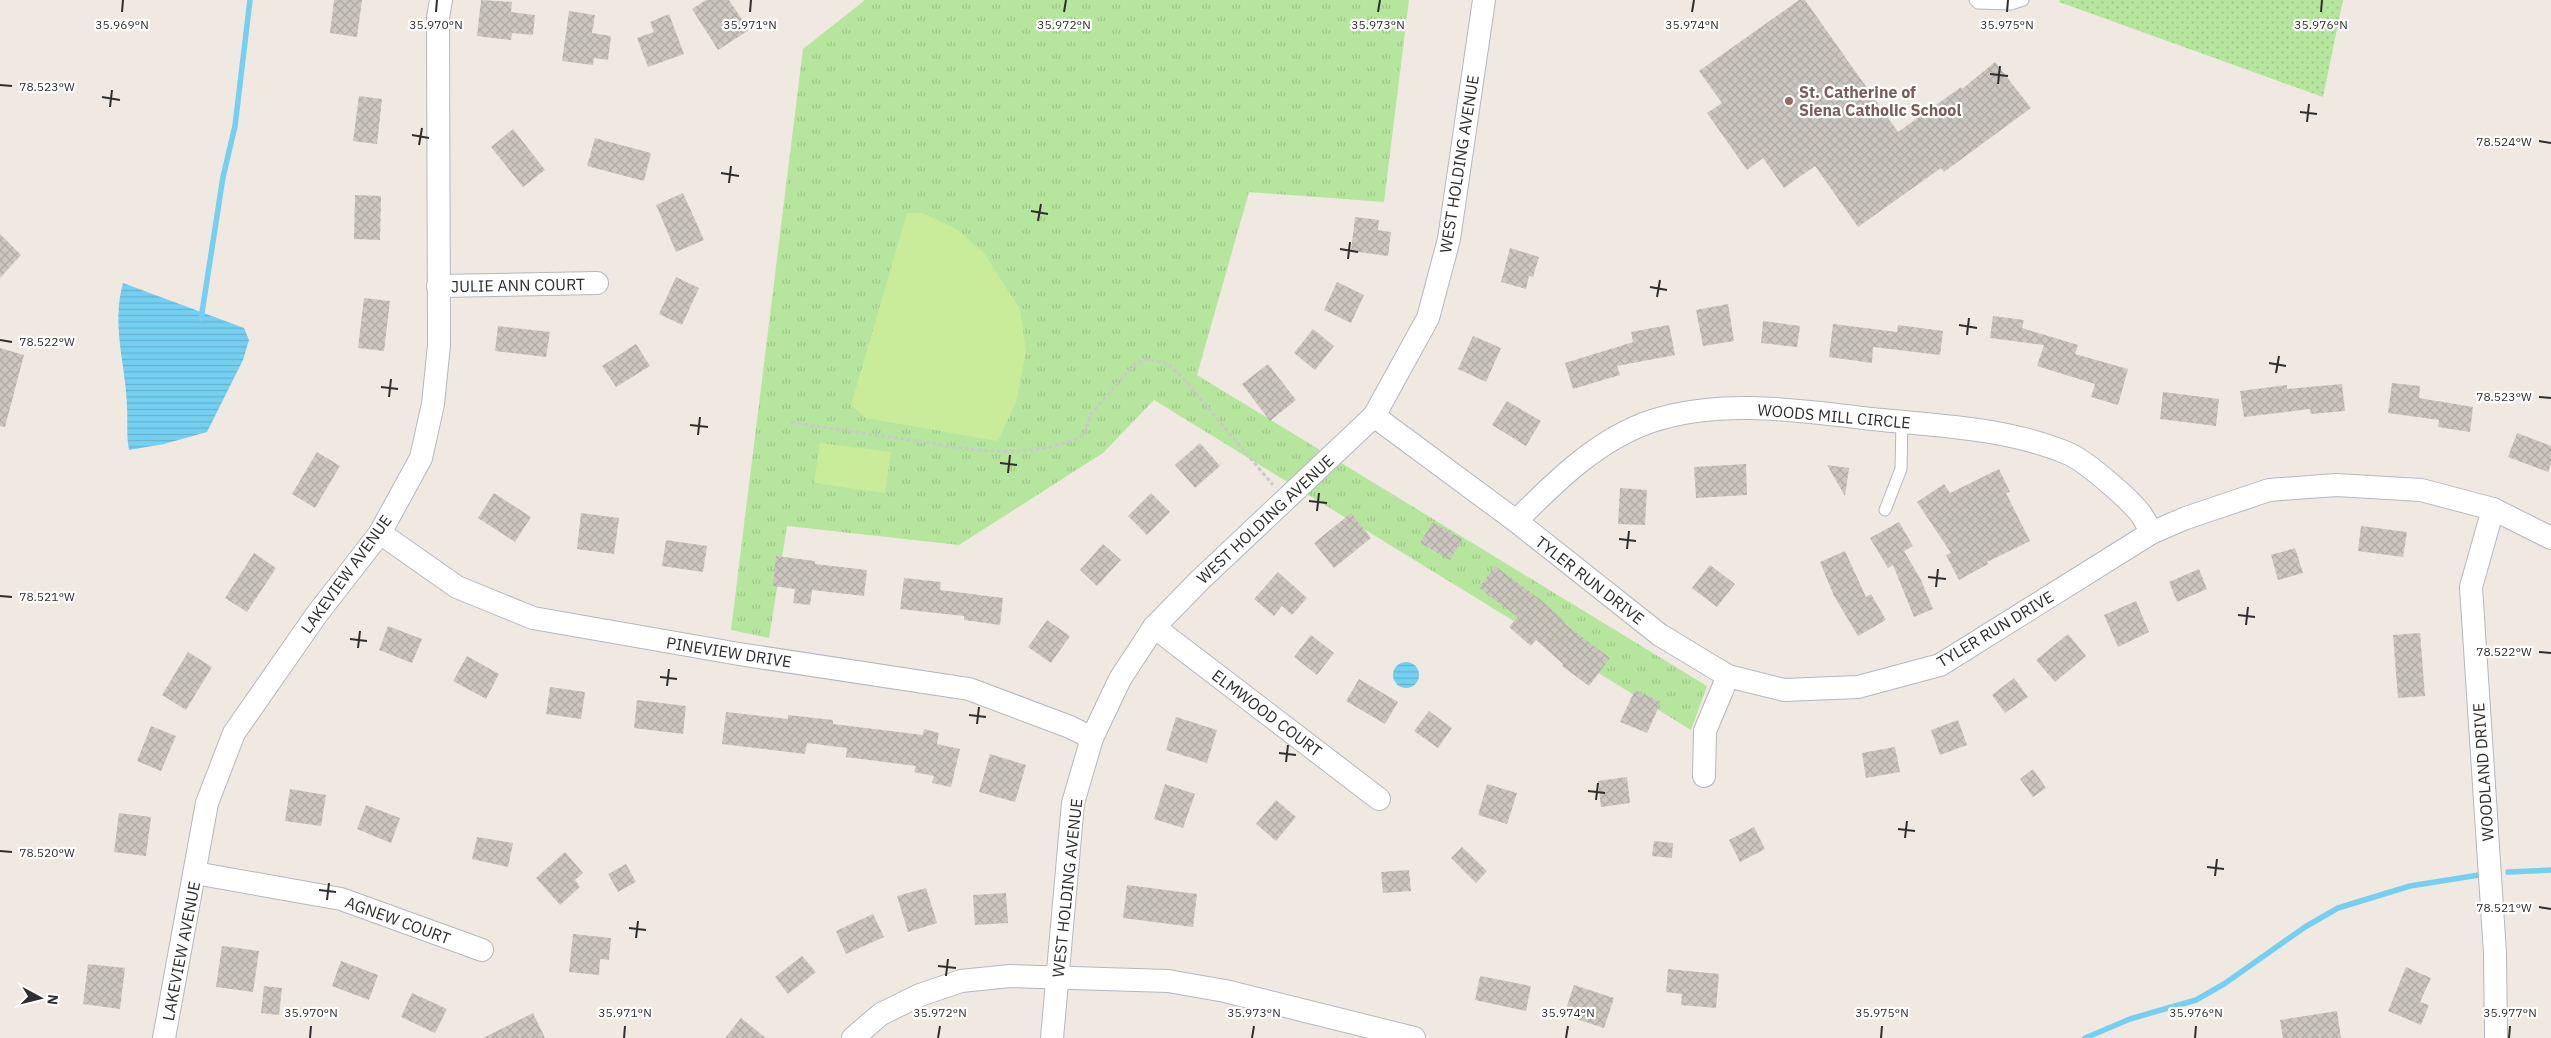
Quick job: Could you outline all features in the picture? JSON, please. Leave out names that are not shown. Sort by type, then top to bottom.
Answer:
[{"type":"street","name":"LAKEVIEW AVENUE","points":[[164,1038],[207,802],[234,732],[317,614],[380,533],[421,458],[433,404],[439,345],[438,18],[441,0]]},
{"type":"street","name":"WEST HOLDING AVENUE","points":[[1052,1038],[1073,803],[1092,738],[1120,680],[1154,627],[1374,416],[1428,318],[1449,240],[1484,0]]},
{"type":"street","name":"JULIE ANN COURT","points":[[438,286],[597,282]]},
{"type":"street","name":"WOODS MILL CIRCLE","points":[[1516,521],[1547,491],[1608,440],[1653,421],[1699,411],[1749,408],[1902,422],[2012,436],[2069,454],[2107,482],[2141,514],[2151,533]]},
{"type":"street","name":"TYLER RUN DRIVE","points":[[1374,416],[1516,521],[1660,635],[1728,676],[1784,690],[1858,687],[1940,665],[2151,533],[2269,490],[2326,485],[2421,490],[2492,509],[2551,538]]},
{"type":"street","name":"WOODLAND DRIVE","points":[[2492,509],[2471,587],[2495,953],[2496,1038]]},
{"type":"street","name":"PINEVIEW DRIVE","points":[[380,533],[458,587],[534,618],[739,654],[969,690],[1070,727],[1092,738]]},
{"type":"street","name":"ELMWOOD COURT","points":[[1154,627],[1379,799]]},
{"type":"street","points":[[1704,776],[1705,731],[1728,676]]},
{"type":"street","name":"AGNEW COURT","points":[[195,873],[341,899],[482,950]]},
{"type":"street","points":[[853,1038],[881,1014],[920,995],[961,981],[1010,976],[1059,976],[1168,981],[1225,991],[1409,1037]]},
{"type":"lane","points":[[1975,0],[1978,3],[2011,4],[2023,0]]},
{"type":"lane","points":[[1885,510],[1901,469],[1902,422]]},
{"type":"path","points":[[791,422],[978,450],[1013,452],[1061,443],[1084,434],[1090,415],[1133,366],[1144,359],[1167,363],[1182,377],[1286,500]]},
{"type":"green space","points":[[865,0],[1409,0],[1384,202],[1249,192],[1197,375],[1707,686],[1691,730],[1154,400],[1103,453],[959,545],[787,526],[769,638],[731,630],[803,49]]},
{"type":"green space","points":[[2060,0],[2343,0],[2323,97],[2059,2]]},
{"type":"green space","points":[[907,213],[922,213],[958,230],[984,253],[1020,309],[1026,352],[1016,402],[998,441],[866,418],[851,405]]},
{"type":"green space","points":[[820,443],[891,452],[885,493],[814,483]]},
{"type":"water","points":[[123,283],[244,328],[249,340],[243,360],[207,432],[164,444],[129,450],[126,391],[118,315]]},
{"type":"water","points":[[1406,662],[1415,666],[1419,675],[1415,684],[1406,688],[1397,684],[1393,675],[1397,666]]},
{"type":"building","points":[[334,0],[362,0],[357,37],[330,33]]},
{"type":"building","points":[[481,0],[512,2],[511,12],[535,15],[533,35],[512,33],[511,40],[477,36]]},
{"type":"building","points":[[706,0],[729,0],[749,30],[718,50],[692,9]]},
{"type":"building","points":[[1799,0],[1805,0],[1898,132],[1961,87],[1962,89],[1995,62],[2031,108],[1944,172],[1941,168],[1858,227],[1815,166],[1784,188],[1763,158],[1747,170],[1707,113],[1722,103],[1699,71]]},
{"type":"building","points":[[569,11],[595,15],[592,33],[611,36],[608,60],[594,58],[593,65],[562,61]]},
{"type":"building","points":[[669,14],[684,54],[648,67],[637,38],[654,32],[650,22]]},
{"type":"building","points":[[359,96],[382,99],[377,144],[353,141]]},
{"type":"building","points":[[513,129],[545,170],[523,187],[491,147]]},
{"type":"building","points":[[595,138],[651,153],[644,181],[587,166]]},
{"type":"building","points":[[683,193],[704,240],[676,252],[656,205]]},
{"type":"building","points":[[355,195],[381,196],[380,240],[354,239]]},
{"type":"building","points":[[1355,217],[1379,220],[1378,230],[1391,232],[1388,256],[1351,251]]},
{"type":"building","points":[[0,234],[21,255],[0,278]]},
{"type":"building","points":[[1510,248],[1539,257],[1533,277],[1529,276],[1526,289],[1501,282]]},
{"type":"building","points":[[676,277],[699,288],[682,325],[659,314]]},
{"type":"building","points":[[1337,282],[1364,295],[1351,323],[1324,310]]},
{"type":"building","points":[[364,298],[390,301],[384,351],[358,348]]},
{"type":"building","points":[[1728,304],[1734,341],[1703,346],[1696,310]]},
{"type":"building","points":[[1993,316],[2024,320],[2022,328],[2078,345],[2075,354],[2128,369],[2118,405],[2091,397],[2095,384],[2037,366],[2044,345],[1990,338]]},
{"type":"building","points":[[1763,321],[1800,326],[1797,347],[1761,343]]},
{"type":"building","points":[[1833,324],[1897,332],[1898,325],[1943,331],[1940,355],[1873,347],[1872,363],[1829,357]]},
{"type":"building","points":[[1669,325],[1675,355],[1617,366],[1620,375],[1573,389],[1565,363],[1633,342],[1631,332]]},
{"type":"building","points":[[498,326],[550,332],[546,357],[495,351]]},
{"type":"building","points":[[1313,329],[1334,346],[1315,370],[1294,353]]},
{"type":"building","points":[[1473,336],[1501,348],[1486,382],[1458,369]]},
{"type":"building","points":[[636,344],[650,366],[616,387],[602,366]]},
{"type":"building","points":[[0,348],[24,355],[5,427],[0,426]]},
{"type":"building","points":[[1268,364],[1296,400],[1270,421],[1242,384]]},
{"type":"building","points":[[2392,383],[2420,386],[2419,398],[2473,407],[2470,432],[2438,427],[2439,420],[2388,413]]},
{"type":"building","points":[[2342,384],[2345,411],[2311,414],[2310,409],[2244,417],[2240,391],[2287,385],[2287,389]]},
{"type":"building","points":[[2163,392],[2219,399],[2216,426],[2160,419]]},
{"type":"building","points":[[1507,401],[1541,421],[1526,446],[1492,425]]},
{"type":"building","points":[[2517,433],[2551,446],[2551,464],[2548,472],[2508,457]]},
{"type":"building","points":[[1200,443],[1220,466],[1195,488],[1175,465]]},
{"type":"building","points":[[317,452],[340,466],[315,508],[292,494]]},
{"type":"building","points":[[1746,464],[1747,495],[1696,498],[1694,467]]},
{"type":"building","points":[[1827,465],[1849,468],[1845,496]]},
{"type":"building","points":[[1999,469],[2010,492],[2006,493],[2030,541],[1987,562],[1988,564],[1959,580],[1946,555],[1951,553],[1917,502],[1944,484],[1950,493]]},
{"type":"building","points":[[1620,488],[1647,490],[1645,525],[1618,524]]},
{"type":"building","points":[[494,493],[531,517],[515,542],[478,518]]},
{"type":"building","points":[[1151,493],[1170,512],[1147,535],[1128,516]]},
{"type":"building","points":[[581,513],[619,518],[614,554],[577,549]]},
{"type":"building","points":[[1351,513],[1371,538],[1334,568],[1314,543]]},
{"type":"building","points":[[1433,522],[1462,539],[1450,560],[1420,543]]},
{"type":"building","points":[[1899,522],[1913,546],[1904,551],[1921,580],[1933,609],[1914,617],[1893,565],[1888,568],[1870,538]]},
{"type":"building","points":[[2361,526],[2407,532],[2403,557],[2358,551]]},
{"type":"building","points":[[666,540],[707,546],[703,572],[662,566]]},
{"type":"building","points":[[1103,544],[1121,560],[1097,586],[1080,570]]},
{"type":"building","points":[[2295,548],[2303,573],[2278,580],[2271,555]]},
{"type":"building","points":[[1845,551],[1866,597],[1871,594],[1886,620],[1858,636],[1834,596],[1820,562]]},
{"type":"building","points":[[254,553],[276,568],[247,612],[225,598]]},
{"type":"building","points":[[776,556],[815,561],[815,564],[867,570],[864,596],[812,590],[810,605],[793,603],[795,589],[773,586]]},
{"type":"building","points":[[1710,565],[1735,584],[1717,607],[1692,588]]},
{"type":"building","points":[[1495,566],[1541,600],[1565,624],[1610,658],[1589,686],[1562,666],[1563,664],[1536,640],[1531,646],[1509,627],[1518,617],[1479,588]]},
{"type":"building","points":[[2199,569],[2207,589],[2177,602],[2169,582]]},
{"type":"building","points":[[1278,572],[1307,598],[1292,615],[1282,606],[1274,616],[1254,599]]},
{"type":"building","points":[[904,578],[941,582],[940,590],[1003,598],[1000,625],[964,620],[964,616],[900,609]]},
{"type":"building","points":[[2136,601],[2149,632],[2118,647],[2104,615]]},
{"type":"building","points":[[1047,620],[1070,636],[1051,663],[1028,647]]},
{"type":"building","points":[[388,626],[422,639],[412,663],[379,650]]},
{"type":"building","points":[[2420,633],[2425,696],[2398,698],[2393,635]]},
{"type":"building","points":[[2068,634],[2086,656],[2055,682],[2036,660]]},
{"type":"building","points":[[1311,635],[1334,653],[1317,675],[1294,657]]},
{"type":"building","points":[[188,652],[212,667],[186,710],[162,695]]},
{"type":"building","points":[[467,656],[499,674],[486,699],[453,681]]},
{"type":"building","points":[[2014,678],[2028,697],[2005,713],[1992,695]]},
{"type":"building","points":[[1359,679],[1398,702],[1385,724],[1346,701]]},
{"type":"building","points":[[550,687],[585,692],[581,719],[546,714]]},
{"type":"building","points":[[1635,690],[1661,702],[1647,733],[1620,722]]},
{"type":"building","points":[[637,700],[686,706],[683,734],[634,728]]},
{"type":"building","points":[[1429,711],[1452,728],[1438,748],[1414,731]]},
{"type":"building","points":[[726,712],[788,719],[788,715],[833,720],[833,724],[923,735],[924,729],[939,733],[937,744],[960,749],[951,787],[932,783],[934,776],[914,772],[916,766],[846,757],[847,748],[807,743],[805,754],[722,744]]},
{"type":"building","points":[[1176,717],[1217,730],[1207,763],[1166,750]]},
{"type":"building","points":[[1958,720],[1967,745],[1940,755],[1931,730]]},
{"type":"building","points":[[151,726],[176,736],[161,771],[137,761]]},
{"type":"building","points":[[1895,747],[1900,772],[1866,778],[1862,753]]},
{"type":"building","points":[[990,754],[1026,765],[1015,802],[979,792]]},
{"type":"building","points":[[2033,769],[2046,788],[2033,797],[2020,779]]},
{"type":"building","points":[[1627,777],[1630,803],[1601,807],[1598,781]]},
{"type":"building","points":[[1165,784],[1195,794],[1183,828],[1154,819]]},
{"type":"building","points":[[1487,784],[1517,793],[1507,824],[1478,815]]},
{"type":"building","points":[[290,789],[326,795],[321,826],[285,821]]},
{"type":"building","points":[[1276,800],[1296,817],[1276,841],[1256,824]]},
{"type":"building","points":[[366,805],[400,818],[391,843],[357,829]]},
{"type":"building","points":[[119,813],[151,817],[146,856],[114,852]]},
{"type":"building","points":[[1754,827],[1765,849],[1740,862],[1729,840]]},
{"type":"building","points":[[477,837],[513,843],[508,867],[472,859]]},
{"type":"building","points":[[1654,841],[1673,843],[1672,858],[1652,856]]},
{"type":"building","points":[[1462,847],[1487,871],[1476,883],[1451,858]]},
{"type":"building","points":[[565,852],[583,873],[575,880],[580,887],[560,905],[536,878]]},
{"type":"building","points":[[626,864],[636,882],[618,892],[608,874]]},
{"type":"building","points":[[1409,870],[1411,891],[1383,893],[1381,872]]},
{"type":"building","points":[[1127,885],[1197,894],[1193,927],[1123,918]]},
{"type":"building","points":[[926,888],[937,923],[908,932],[897,896]]},
{"type":"building","points":[[1006,893],[1008,923],[975,925],[973,895]]},
{"type":"building","points":[[873,914],[884,937],[846,954],[836,931]]},
{"type":"building","points":[[573,934],[611,938],[609,960],[600,959],[599,975],[569,972]]},
{"type":"building","points":[[222,946],[259,951],[253,992],[216,987]]},
{"type":"building","points":[[802,956],[816,972],[788,994],[775,977]]},
{"type":"building","points":[[341,961],[378,975],[369,1000],[332,986]]},
{"type":"building","points":[[88,964],[125,968],[120,1009],[83,1004]]},
{"type":"building","points":[[2406,967],[2431,978],[2420,1002],[2429,1005],[2421,1025],[2388,1011]]},
{"type":"building","points":[[1668,969],[1719,974],[1716,1008],[1681,1005],[1682,994],[1666,992]]},
{"type":"building","points":[[1480,976],[1531,986],[1526,1011],[1475,1000]]},
{"type":"building","points":[[1574,985],[1614,998],[1604,1028],[1564,1015]]},
{"type":"building","points":[[264,986],[282,988],[279,1015],[261,1013]]},
{"type":"building","points":[[412,993],[447,1009],[435,1033],[401,1017]]},
{"type":"building","points":[[2337,1011],[2341,1038],[2283,1038],[2280,1020]]},
{"type":"building","points":[[533,1013],[545,1038],[483,1038]]},
{"type":"building","points":[[741,1018],[766,1038],[725,1038]]},
{"type":"waterway","points":[[201,319],[223,177],[235,126],[250,0]]},
{"type":"waterway","points":[[2508,872],[2551,870]]},
{"type":"waterway","points":[[2085,1038],[2130,1019],[2196,1000],[2224,984],[2305,927],[2338,908],[2410,886],[2479,875]]},
{"type":"place","name":"St. Catherine of Siena Catholic School","points":[[1789,101]]}]
